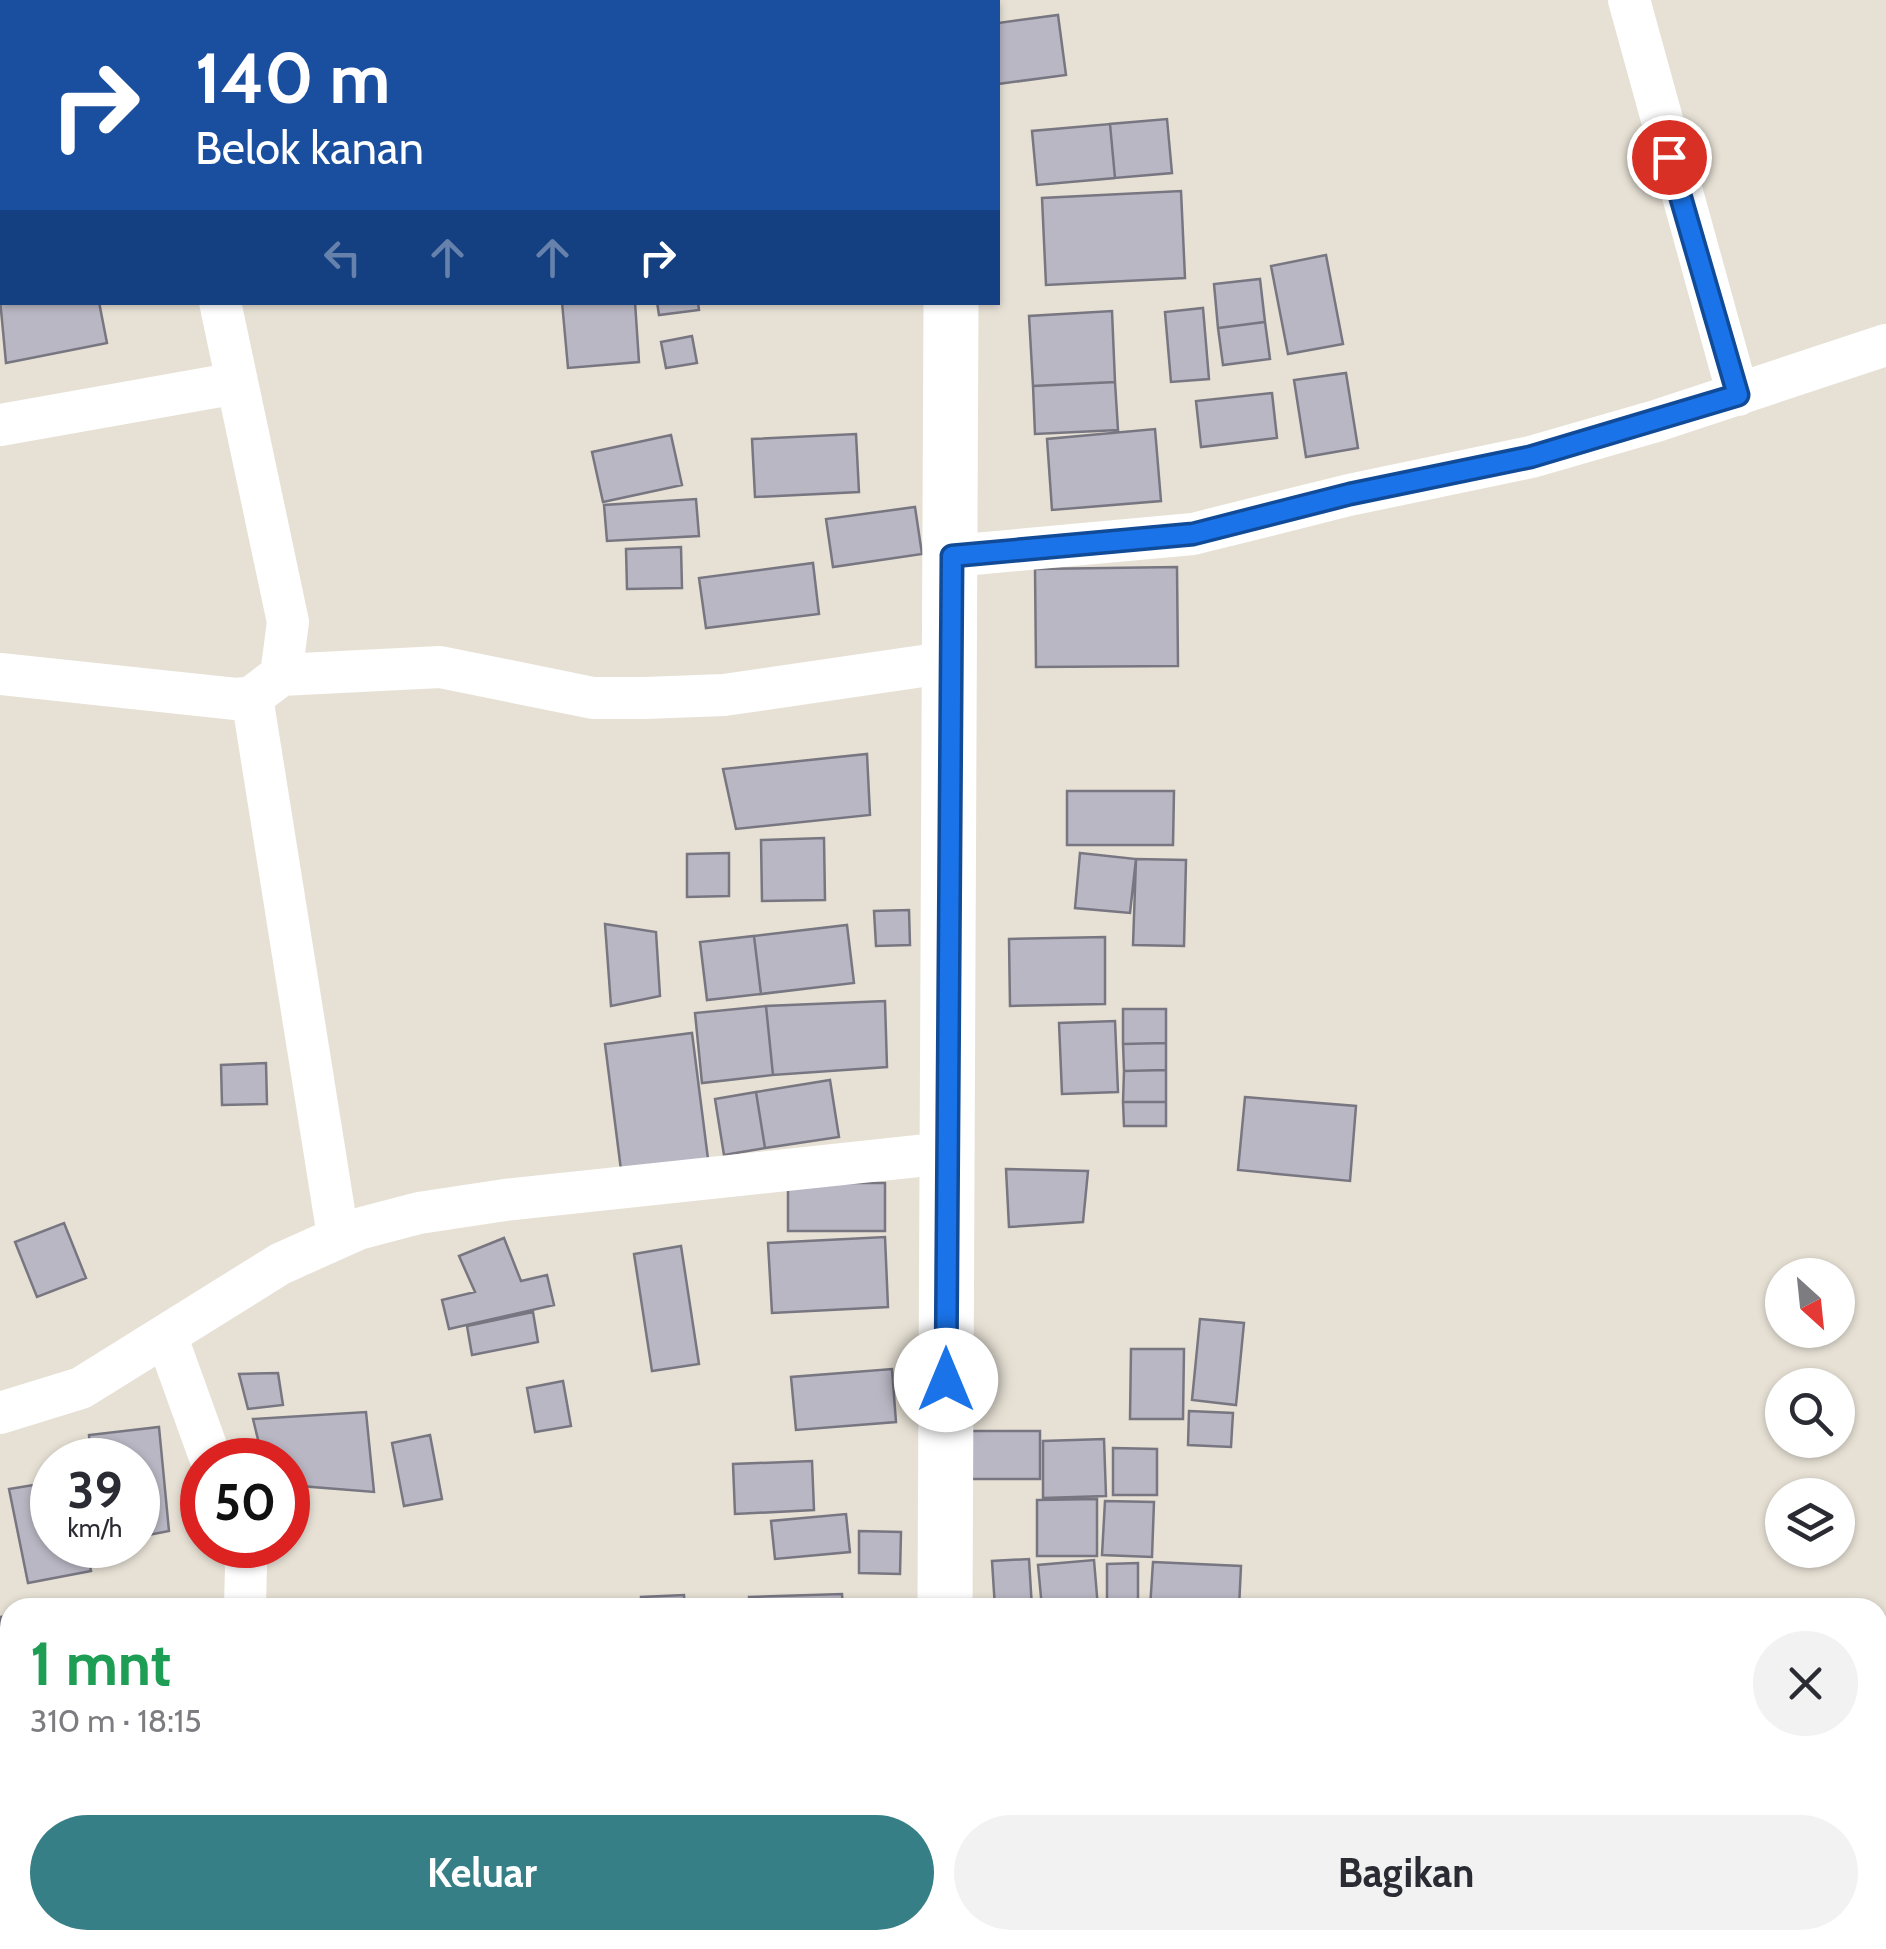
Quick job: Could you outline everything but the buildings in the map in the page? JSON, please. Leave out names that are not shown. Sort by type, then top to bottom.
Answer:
[{"type":"main road","points":[[945,1598],[951,305]]},
{"type":"street","points":[[1628,0],[1738,395]]},
{"type":"street","points":[[221,305],[288,622],[267,686],[338,1236]]},
{"type":"street","points":[[952,556],[1193,534],[1350,494],[1530,457],[1738,395],[1886,345]]},
{"type":"street","points":[[0,424],[238,383]]},
{"type":"street","points":[[0,674],[267,686],[440,668],[472,670],[593,698],[645,698],[724,694],[950,662]]},
{"type":"street","points":[[0,1413],[81,1388],[280,1264],[338,1236],[419,1213],[505,1200],[946,1153]]},
{"type":"street","points":[[166,1334],[203,1438]]},
{"type":"street","points":[[245,1598],[246,1568]]},
{"type":"route","points":[[946,1380],[952,556],[1118,544],[1193,534],[1350,494],[1530,457],[1738,395],[1669,157]]}]
